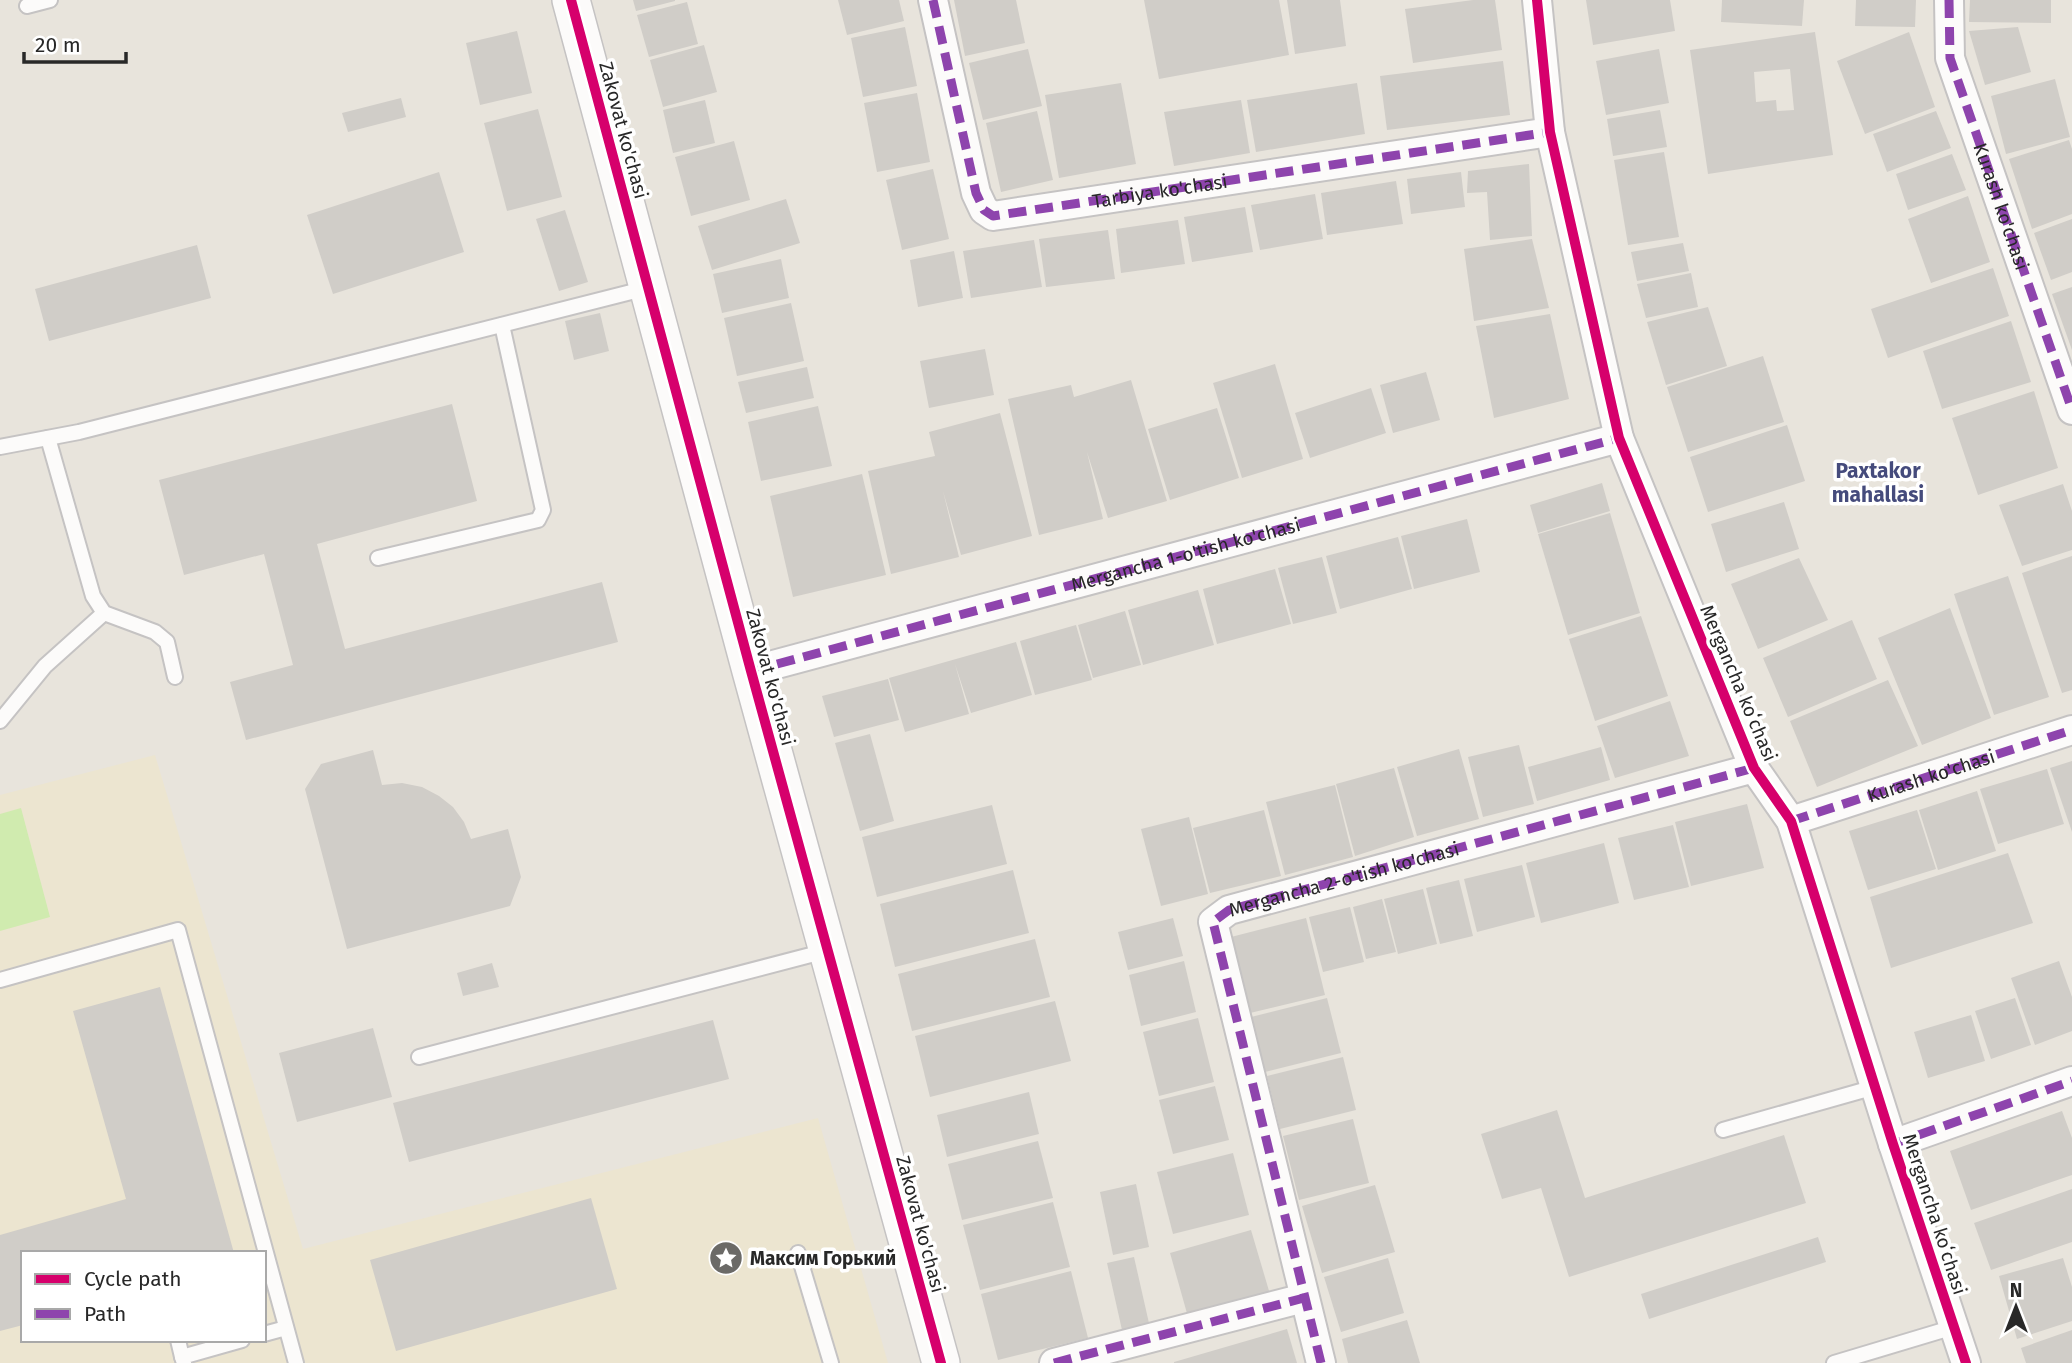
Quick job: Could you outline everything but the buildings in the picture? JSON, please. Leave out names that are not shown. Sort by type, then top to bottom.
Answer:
[{"type":"street","name":"Zakovat ko'chasi","points":[[571,0],[941,1363]]},
{"type":"street","name":"Tarbiya ko'chasi","points":[[933,0],[976,193],[984,209],[993,216],[1550,132]]},
{"type":"street","name":"Mergancha koʻchasi","points":[[1536,0],[1550,132],[1619,438],[1754,768],[1791,821],[1893,1144],[1966,1363]]},
{"type":"street","name":"Kurash ko'chasi","points":[[1949,0],[1950,58],[2072,410]]},
{"type":"street","name":"Mergancha 1-o'tish ko'chasi","points":[[751,671],[1619,438]]},
{"type":"street","name":"Kurash ko'chasi","points":[[1791,821],[2072,730]]},
{"type":"street","name":"Mergancha 2-o'tish ko'chasi","points":[[1321,1363],[1213,922],[1229,910],[1754,768]]},
{"type":"street","points":[[1893,1144],[2072,1081]]},
{"type":"street","points":[[1054,1363],[1304,1298]]},
{"type":"lane","points":[[27,6],[50,0]]},
{"type":"lane","points":[[0,447],[48,438],[648,288]]},
{"type":"lane","points":[[378,558],[538,520],[543,510],[502,325]]},
{"type":"lane","points":[[48,438],[93,596],[104,613],[155,632],[167,642],[176,677]]},
{"type":"lane","points":[[0,721],[45,666],[104,613]]},
{"type":"lane","points":[[0,980],[178,930],[265,1251]]},
{"type":"lane","points":[[419,1057],[828,950]]},
{"type":"lane","points":[[1723,1130],[1875,1087]]},
{"type":"lane","points":[[798,1253],[831,1363]]},
{"type":"lane","points":[[266,1254],[296,1363]]},
{"type":"lane","points":[[1834,1363],[1954,1327]]},
{"type":"lane","points":[[266,1333],[286,1328]]},
{"type":"lane","points":[[178,1342],[183,1360],[236,1342]]},
{"type":"shaded area","points":[[155,755],[303,1249],[818,1118],[888,1363],[0,1363],[0,795]]},
{"type":"green space","points":[[21,808],[50,917],[0,931],[0,814]]},
{"type":"marked path","points":[[933,0],[976,193],[984,210],[993,216],[1550,132]]},
{"type":"marked path","points":[[1949,0],[1950,58],[2072,410]]},
{"type":"marked path","points":[[751,671],[1619,438]]},
{"type":"marked path","points":[[1791,821],[2072,730]]},
{"type":"marked path","points":[[1321,1363],[1213,922],[1229,910],[1754,768]]},
{"type":"marked path","points":[[1893,1144],[2072,1081]]},
{"type":"marked path","points":[[1054,1363],[1304,1298]]},
{"type":"cycle path","points":[[571,0],[941,1363]]},
{"type":"cycle path","points":[[1537,0],[1550,132],[1619,438],[1754,768],[1791,821],[1893,1144],[1966,1363]]},
{"type":"place","name":"Максим Горький","points":[[726,1258]]},
{"type":"district","name":"Paxtakor mahallasi","points":[[1878,483]]}]
